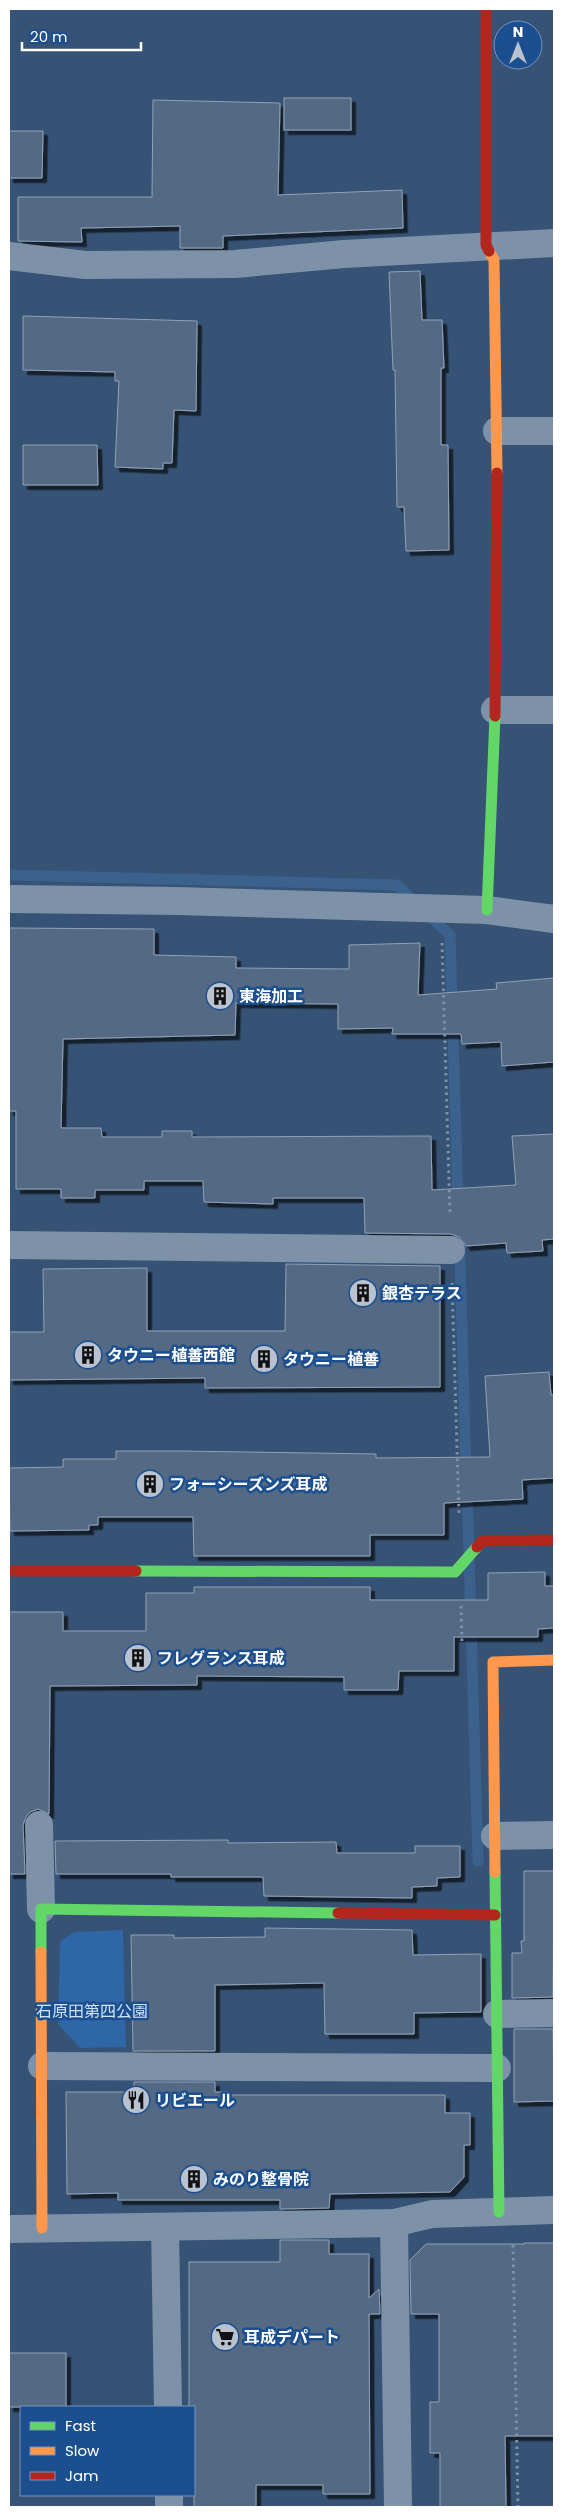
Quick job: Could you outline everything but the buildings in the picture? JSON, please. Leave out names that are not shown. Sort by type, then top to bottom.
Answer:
[{"type":"street","points":[[486,9],[486,245],[494,260],[497,431],[495,710],[487,910]]},
{"type":"street","points":[[9,256],[85,265],[235,264],[344,254],[486,245],[554,243]]},
{"type":"street","points":[[497,431],[554,430]]},
{"type":"street","points":[[495,710],[554,710]]},
{"type":"street","points":[[9,899],[442,908],[487,910],[554,919]]},
{"type":"street","points":[[9,1244],[451,1250]]},
{"type":"street","points":[[9,1571],[455,1572],[482,1541],[554,1540]]},
{"type":"street","points":[[506,2211],[498,2068],[493,1662],[554,1660]]},
{"type":"street","points":[[39,1825],[42,2228]]},
{"type":"street","points":[[495,1836],[554,1835]]},
{"type":"street","points":[[40,1909],[495,1915]]},
{"type":"street","points":[[497,2014],[554,2013]]},
{"type":"street","points":[[42,2066],[498,2068]]},
{"type":"street","points":[[9,2229],[394,2224],[432,2214],[554,2210]]},
{"type":"street","points":[[394,2224],[398,2507]]},
{"type":"street","points":[[165,2227],[168,2406]]},
{"type":"path","points":[[442,908],[462,1649]]},
{"type":"path","points":[[506,2211],[518,2507]]},
{"type":"green space","name":"石原田第四公園","points":[[123,1930],[126,2047],[80,2048],[58,2024],[60,1942],[74,1932]]},
{"type":"waterway","points":[[9,875],[397,885],[450,935],[458,1202]]},
{"type":"waterway","points":[[459,1223],[466,1472]]},
{"type":"waterway","points":[[467,1488],[478,1861]]},
{"type":"traffic: fast","points":[[487,910],[495,716]]},
{"type":"traffic: fast","points":[[136,1571],[455,1572],[477,1547]]},
{"type":"traffic: fast","points":[[495,1872],[499,2212]]},
{"type":"traffic: fast","points":[[41,1952],[41,1909],[338,1913]]},
{"type":"traffic: slow","points":[[489,251],[494,260],[497,473]]},
{"type":"traffic: slow","points":[[495,1872],[493,1662],[554,1660]]},
{"type":"traffic: slow","points":[[41,1952],[42,2228]]},
{"type":"traffic: jam","points":[[486,9],[486,245],[489,251]]},
{"type":"traffic: jam","points":[[495,716],[497,473]]},
{"type":"traffic: jam","points":[[477,1547],[482,1541],[554,1540]]},
{"type":"traffic: jam","points":[[9,1571],[136,1571]]},
{"type":"traffic: jam","points":[[338,1913],[495,1915]]},
{"type":"place","name":"東海加工","points":[[220,996]]},
{"type":"place","name":"銀杏テラス","points":[[363,1293]]},
{"type":"place","name":"タウニー植善西館","points":[[88,1355]]},
{"type":"place","name":"タウニー植善","points":[[264,1359]]},
{"type":"place","name":"フォーシーズンズ耳成","points":[[150,1484]]},
{"type":"place","name":"フレグランス耳成","points":[[138,1658]]},
{"type":"place","name":"リビエール","points":[[136,2100]]},
{"type":"place","name":"みのり整骨院","points":[[194,2179]]},
{"type":"place","name":"耳成デパート","points":[[225,2337]]}]
